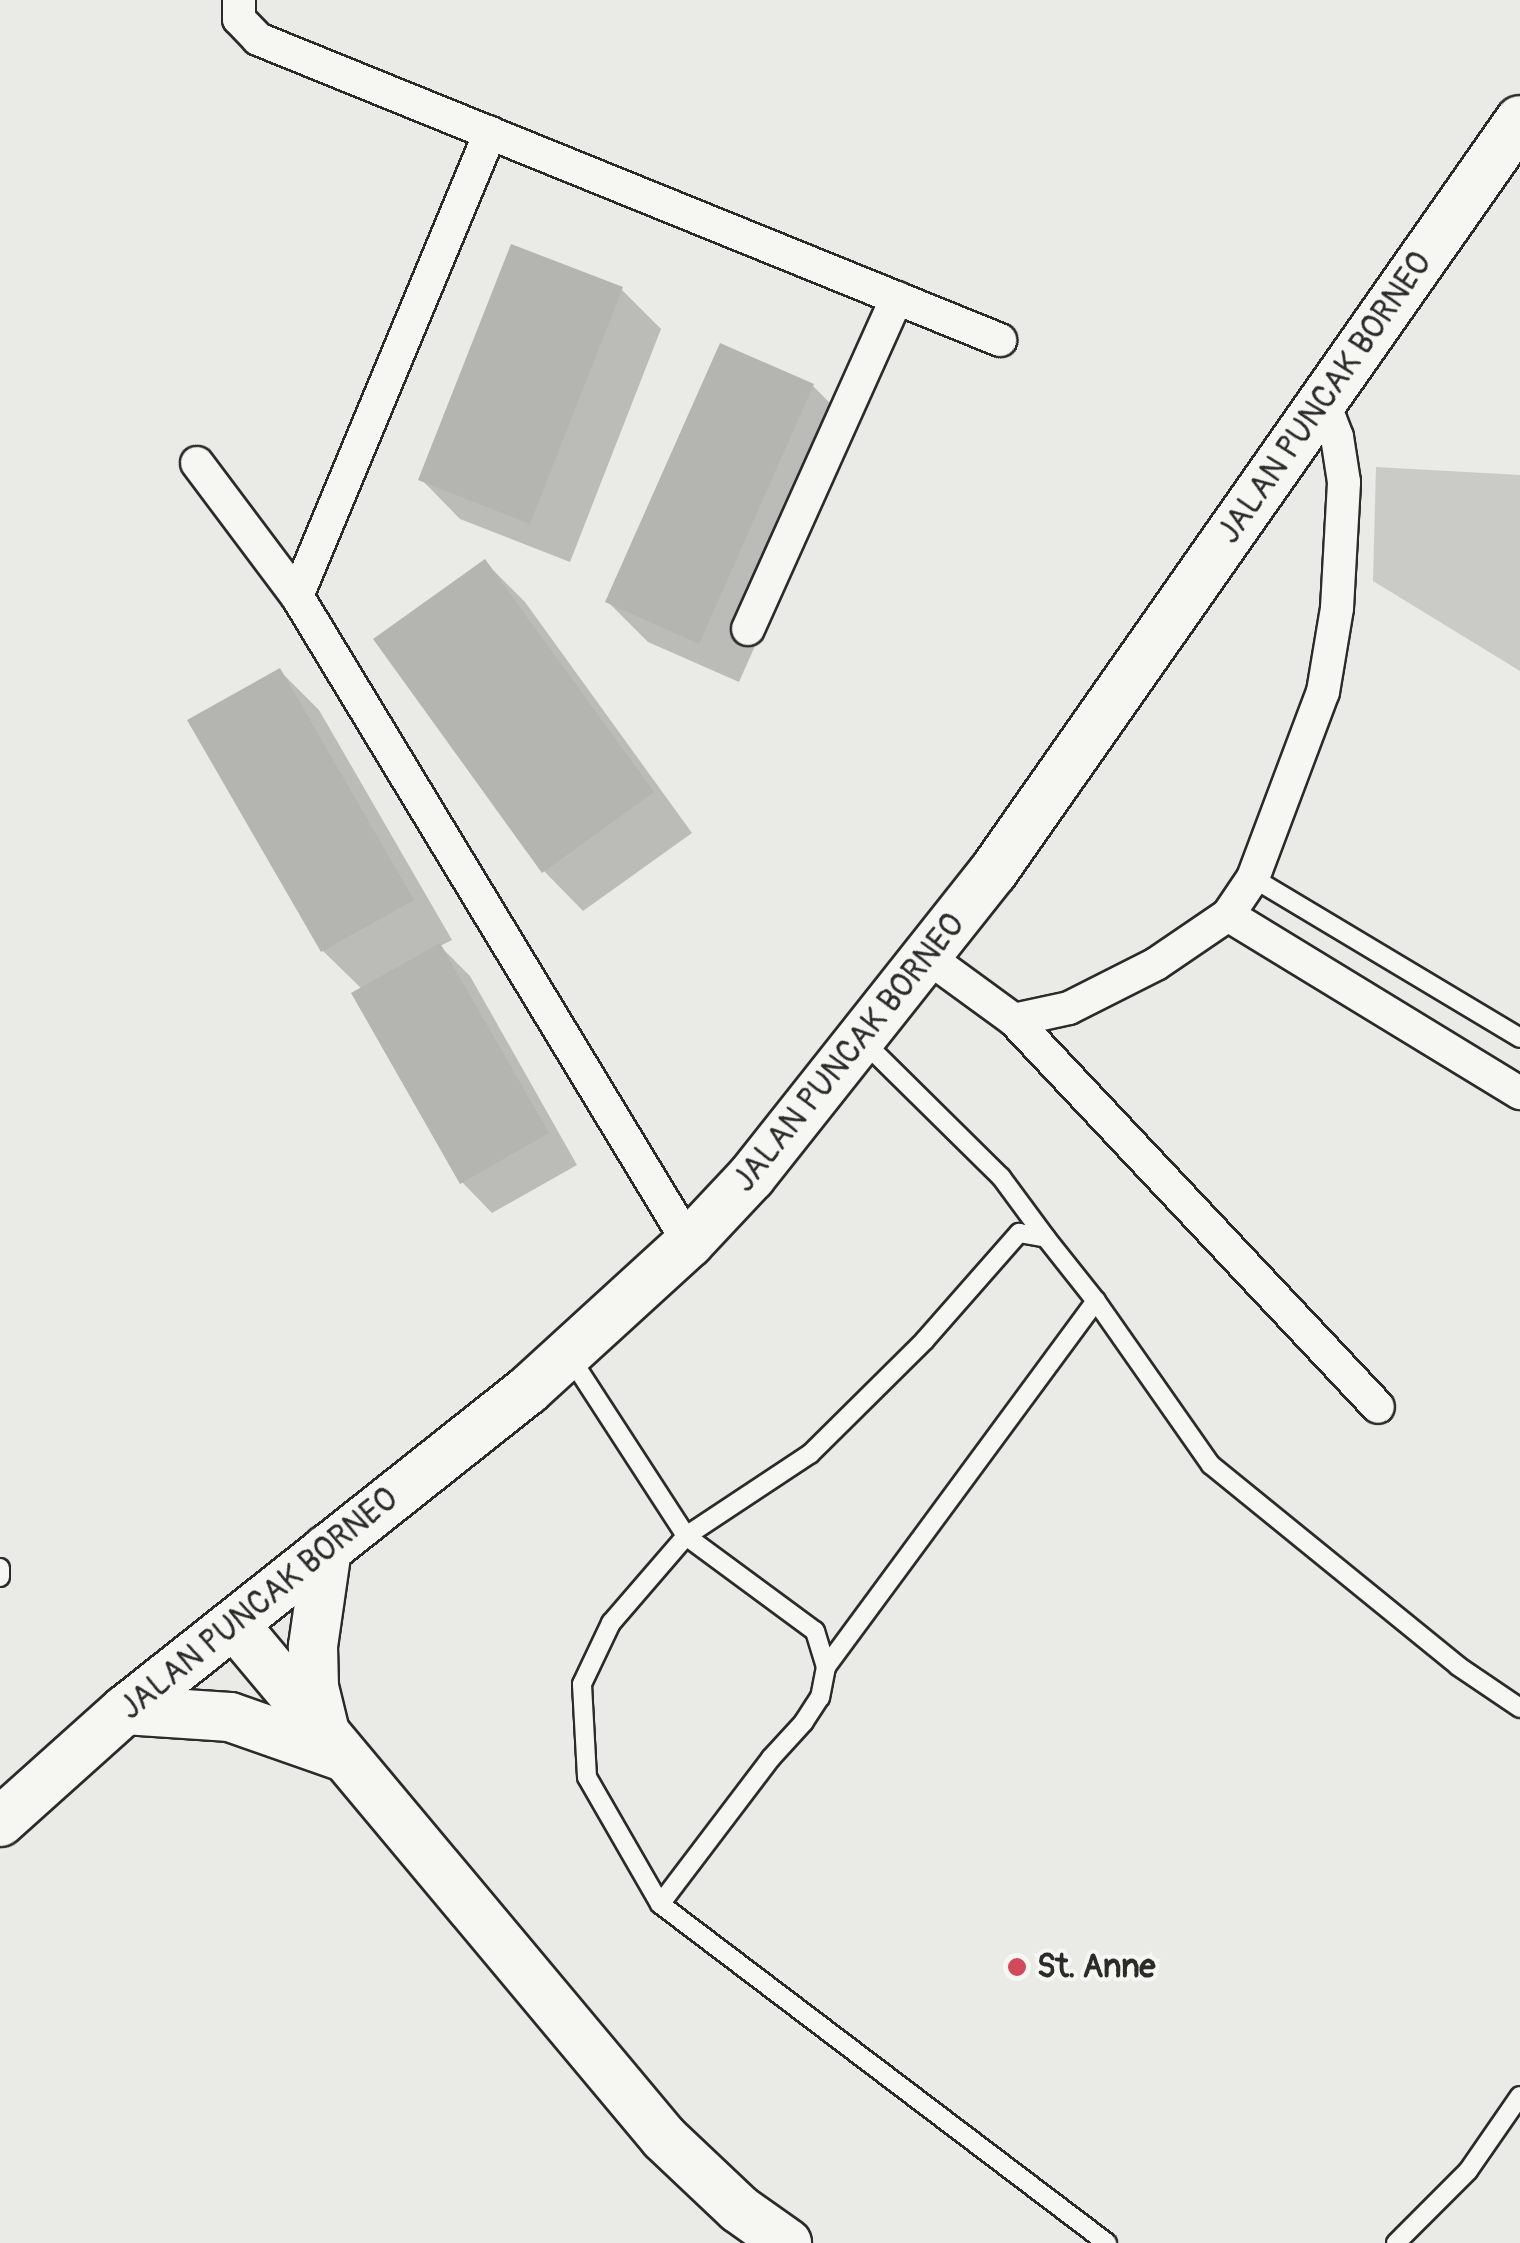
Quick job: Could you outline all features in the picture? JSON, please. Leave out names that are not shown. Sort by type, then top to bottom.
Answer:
[{"type":"main road","name":"JALAN PUNCAK BORNEO","points":[[0,1822],[125,1710],[528,1390],[689,1243],[752,1176],[929,958],[1520,120]]},
{"type":"main road","points":[[327,1549],[312,1646],[314,1687],[336,1744]]},
{"type":"main road","points":[[234,1624],[664,2138],[739,2208],[787,2243]]},
{"type":"main road","points":[[125,1710],[230,1718],[336,1744]]},
{"type":"street","points":[[239,0],[240,19],[258,39],[1000,340]]},
{"type":"street","points":[[297,596],[490,132]]},
{"type":"street","points":[[748,630],[897,298]]},
{"type":"street","points":[[1014,1020],[1069,1008],[1156,964],[1228,915],[1253,878],[1323,692],[1338,608],[1344,482],[1338,437],[1323,400]]},
{"type":"street","points":[[197,463],[297,596],[689,1243]]},
{"type":"street","points":[[1228,915],[1520,1093]]},
{"type":"street","points":[[929,958],[1014,1020],[1378,1407]]},
{"type":"lane","points":[[1253,878],[1520,1038]]},
{"type":"lane","points":[[861,1038],[1001,1176],[1096,1300],[1211,1465],[1458,1666],[1520,1708]]},
{"type":"lane","points":[[1046,1238],[1019,1232],[924,1340],[810,1454],[686,1536],[612,1623],[582,1684],[587,1777],[660,1904],[1108,2243]]},
{"type":"lane","points":[[660,1904],[771,1758],[804,1722],[820,1697],[826,1667],[1096,1300]]},
{"type":"lane","points":[[568,1354],[686,1536],[815,1630],[826,1667]]},
{"type":"lane","points":[[0,1568],[0,1577]]},
{"type":"lane","points":[[1396,2243],[1468,2171],[1520,2096]]},
{"type":"shaded area","points":[[1376,467],[1520,475],[1520,671],[1373,581]]},
{"type":"building","points":[[511,244],[623,287],[530,524],[418,480]]},
{"type":"building","points":[[720,343],[814,384],[699,644],[605,602]]},
{"type":"building","points":[[485,559],[654,792],[542,873],[373,639]]},
{"type":"building","points":[[280,668],[414,900],[321,952],[187,720]]},
{"type":"building","points":[[440,943],[549,1133],[460,1184],[351,993]]},
{"type":"place","name":"St. Anne","points":[[1017,1967]]}]
